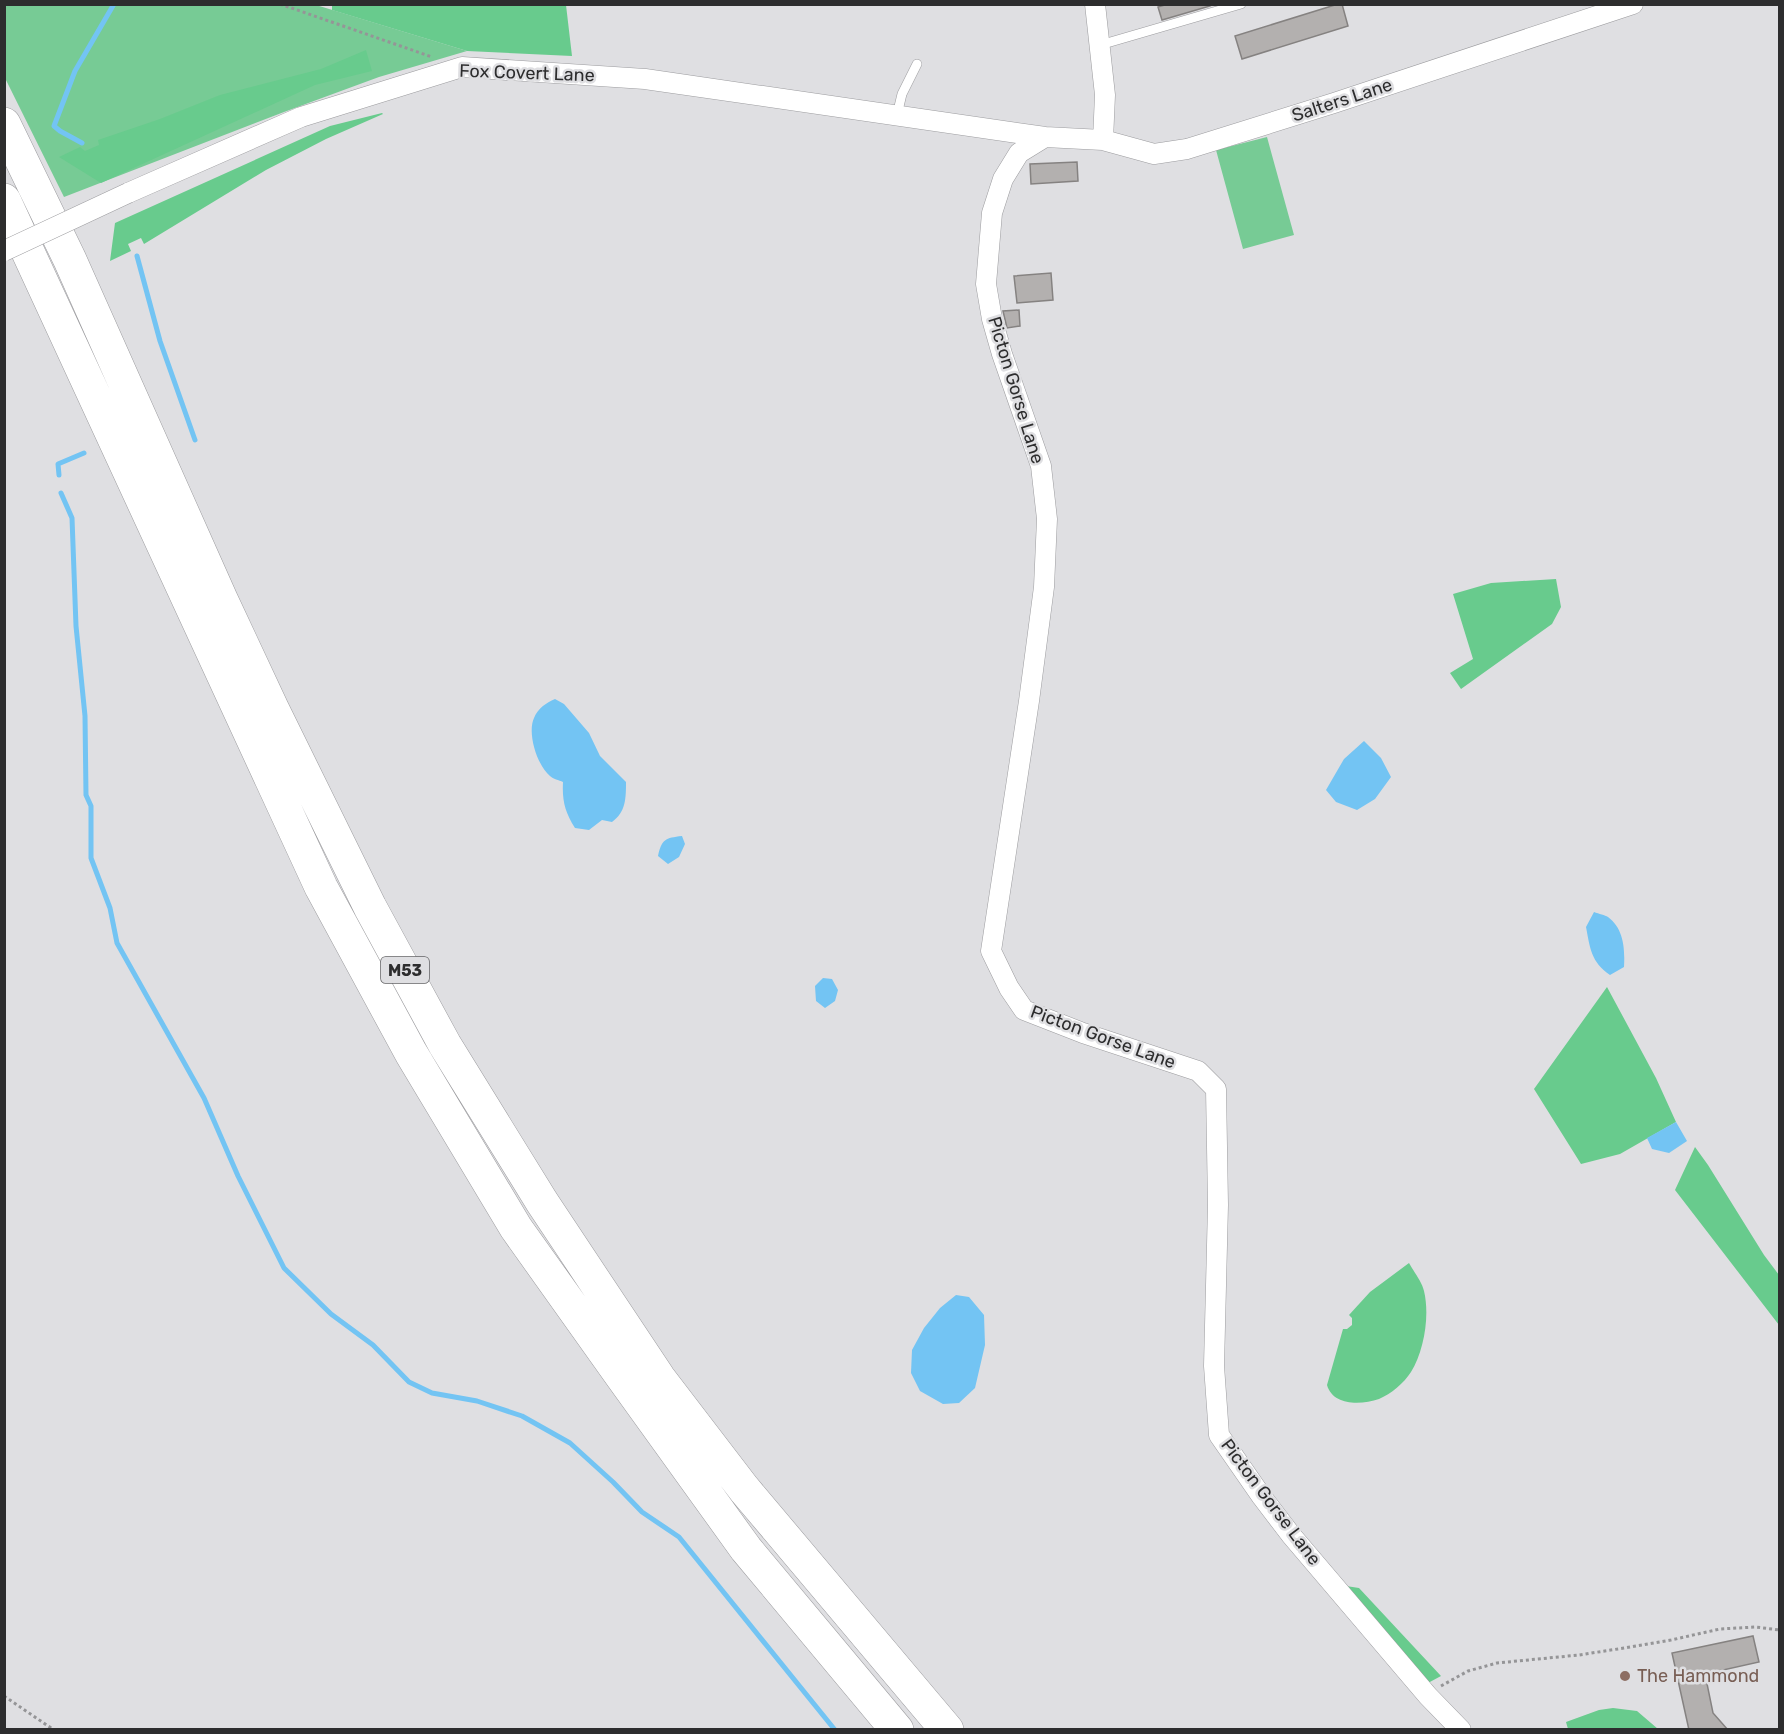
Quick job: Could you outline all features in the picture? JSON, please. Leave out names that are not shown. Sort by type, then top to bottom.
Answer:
[{"type":"highway","name":"M53","points":[[4,124],[70,260],[272,708],[369,908],[445,1045],[542,1202],[659,1378],[744,1489],[947,1730]]},
{"type":"highway","name":"M53","points":[[4,200],[321,887],[411,1053],[516,1228],[628,1387],[746,1549],[897,1730]]},
{"type":"street","points":[[1095,4],[1105,95],[1103,140]]},
{"type":"street","name":"Salters Lane","points":[[1045,137],[1103,140],[1154,154],[1187,149],[1633,4]]},
{"type":"street","name":"Fox Covert Lane","points":[[4,251],[128,193],[301,117],[462,67],[645,79],[1045,137]]},
{"type":"street","name":"Picton Gorse Lane","points":[[1045,137],[1019,153],[1003,179],[992,213],[986,284],[992,319],[1002,354],[1041,466],[1047,519],[1044,587],[991,951],[1009,988],[1024,1010],[1083,1033],[1198,1071],[1216,1089],[1218,1205],[1214,1366],[1220,1435],[1262,1497],[1292,1535],[1428,1696],[1461,1730]]},
{"type":"lane","points":[[1100,45],[1241,4]]},
{"type":"lane","points":[[897,115],[902,93],[916,64]]},
{"type":"path","points":[[280,4],[462,67]]},
{"type":"path","points":[[1428,1696],[1446,1682],[1468,1671],[1497,1663],[1624,1648],[1720,1629],[1755,1627],[1779,1630]]},
{"type":"path","points":[[4,1696],[54,1730]]},
{"type":"green space","points":[[5,5],[316,5],[467,51],[379,77],[64,197],[5,78]]},
{"type":"green space","points":[[332,5],[566,5],[572,56],[467,51],[332,10]]},
{"type":"green space","points":[[366,50],[372,71],[315,85],[101,183],[59,157],[80,147],[85,151],[99,145],[98,140],[220,95],[321,69]]},
{"type":"green space","points":[[382,113],[266,170],[144,244],[141,238],[128,244],[131,251],[110,261],[115,223],[330,126]]},
{"type":"green space","points":[[1267,137],[1294,235],[1243,249],[1216,150]]},
{"type":"green space","points":[[1556,579],[1561,607],[1552,624],[1461,689],[1450,673],[1473,659],[1453,594],[1491,583]]},
{"type":"green space","points":[[1607,987],[1656,1078],[1676,1122],[1620,1154],[1581,1164],[1534,1089]]},
{"type":"green space","points":[[1695,1147],[1779,1275],[1779,1325],[1675,1190]]},
{"type":"green space","points":[[1409,1263],[1422,1284],[1426,1301],[1425,1333],[1416,1364],[1405,1380],[1384,1397],[1356,1403],[1335,1397],[1327,1385],[1343,1329],[1352,1325],[1352,1318],[1349,1315],[1370,1292]]},
{"type":"green space","points":[[1346,1586],[1359,1588],[1441,1676],[1428,1683]]},
{"type":"green space","points":[[1613,1708],[1637,1711],[1658,1729],[1568,1729],[1566,1722],[1599,1710]]},
{"type":"water","points":[[555,699],[564,704],[589,733],[600,756],[626,782],[623,809],[612,822],[602,820],[589,830],[575,828],[565,806],[563,782],[550,776],[537,757],[532,724],[538,711]]},
{"type":"water","points":[[1364,741],[1381,758],[1391,777],[1375,799],[1357,810],[1336,802],[1326,790],[1344,759]]},
{"type":"water","points":[[682,836],[685,844],[679,857],[668,864],[658,856],[661,846],[665,840]]},
{"type":"water","points":[[1594,912],[1607,916],[1613,922],[1622,940],[1624,967],[1610,975],[1595,960],[1590,948],[1586,927]]},
{"type":"water","points":[[823,978],[832,979],[838,990],[835,1001],[825,1008],[816,1001],[815,986]]},
{"type":"water","points":[[1676,1122],[1687,1141],[1669,1153],[1652,1149],[1647,1138]]},
{"type":"water","points":[[956,1295],[969,1297],[984,1315],[985,1345],[975,1388],[959,1403],[943,1404],[920,1391],[911,1373],[912,1350],[924,1328],[940,1308]]},
{"type":"building","points":[[1168,4],[1210,4],[1210,6],[1162,20],[1158,7]]},
{"type":"building","points":[[1342,4],[1348,26],[1242,59],[1235,36]]},
{"type":"building","points":[[1077,162],[1078,181],[1031,184],[1030,164]]},
{"type":"building","points":[[1051,273],[1053,300],[1017,303],[1014,276]]},
{"type":"building","points":[[1019,310],[1020,326],[1007,328],[1003,311]]},
{"type":"building","points":[[1753,1636],[1759,1662],[1705,1674],[1713,1713],[1728,1730],[1689,1730],[1672,1653]]},
{"type":"waterway","points":[[82,143],[54,126],[75,71],[114,4]]},
{"type":"waterway","points":[[137,256],[160,341],[195,440]]},
{"type":"waterway","points":[[59,475],[58,464],[84,453]]},
{"type":"waterway","points":[[61,493],[72,518],[76,626],[85,716],[86,795],[91,806],[91,858],[110,908],[117,943],[204,1098],[238,1176],[284,1268],[331,1314],[373,1345],[409,1382],[432,1393],[477,1401],[522,1416],[570,1443],[642,1512],[679,1537],[835,1730]]},
{"type":"place","name":"The Hammond","points":[[1625,1676]]}]
